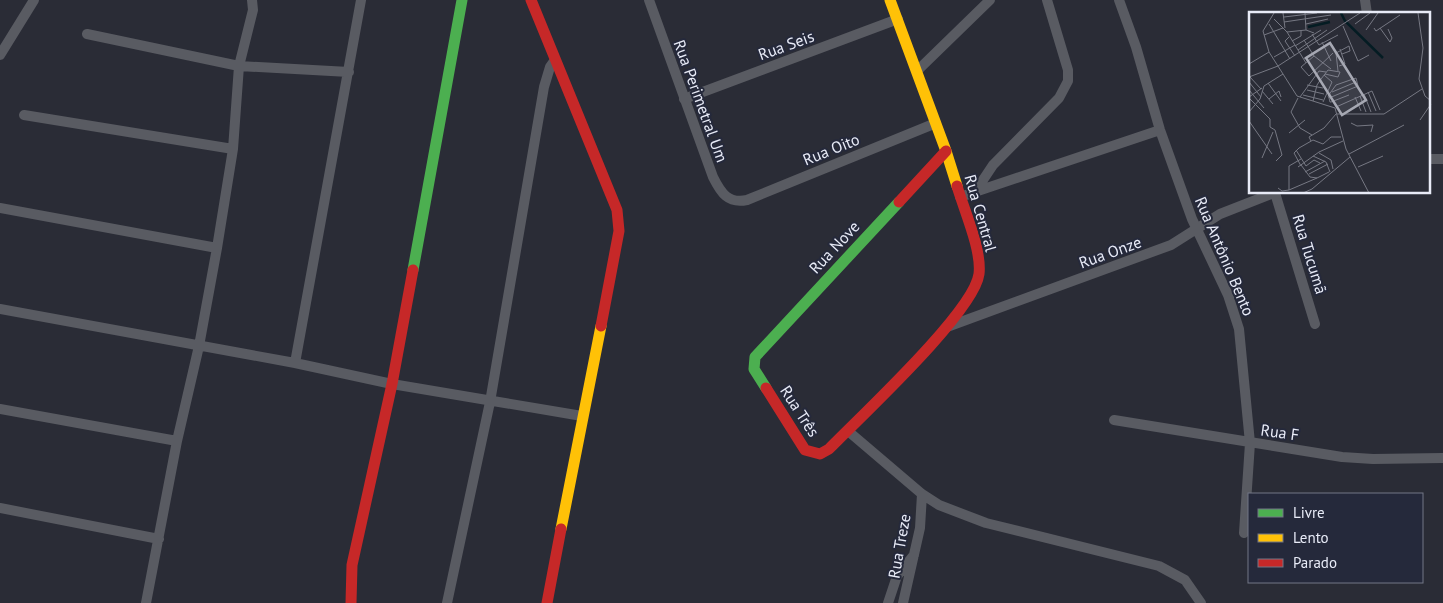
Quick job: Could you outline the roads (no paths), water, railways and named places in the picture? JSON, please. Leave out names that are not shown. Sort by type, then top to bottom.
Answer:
[{"type":"street","points":[[0,55],[34,0]]},
{"type":"street","points":[[146,603],[176,441],[199,346],[217,248],[233,149],[239,66],[254,10],[252,0]]},
{"type":"street","points":[[295,363],[361,0]]},
{"type":"street","points":[[351,603],[352,565],[392,384],[462,0]]},
{"type":"street","points":[[531,0],[616,210],[619,231],[547,603]]},
{"type":"street","name":"Rua Perimetral Um","points":[[649,0],[713,177],[727,198],[738,202]]},
{"type":"street","name":"Rua Central","points":[[871,406],[947,327],[976,287],[979,272],[977,253],[946,151],[890,0]]},
{"type":"street","points":[[917,71],[990,0]]},
{"type":"street","points":[[975,192],[993,165],[1059,98],[1066,88],[1068,70],[1047,0]]},
{"type":"street","name":"Rua Antônio Bento","points":[[1119,0],[1136,47],[1160,130],[1196,229],[1228,295],[1239,329],[1250,443],[1244,533]]},
{"type":"street","name":"Rua Seis","points":[[684,98],[898,19]]},
{"type":"street","points":[[88,34],[239,66],[348,72]]},
{"type":"street","points":[[447,603],[490,402],[544,87],[550,67],[555,60]]},
{"type":"street","points":[[24,115],[233,149]]},
{"type":"street","name":"Rua Oito","points":[[738,202],[936,123]]},
{"type":"street","points":[[960,197],[1160,130]]},
{"type":"street","name":"Rua Nove","points":[[754,369],[753,363],[758,352],[946,151]]},
{"type":"street","points":[[1430,160],[1443,159]]},
{"type":"street","name":"Rua Onze","points":[[947,327],[1171,245],[1220,214],[1272,194]]},
{"type":"street","name":"Rua Tucumã","points":[[1275,194],[1314,324]]},
{"type":"street","points":[[0,208],[217,248]]},
{"type":"street","points":[[0,309],[295,363],[392,384],[582,416]]},
{"type":"street","name":"Rua Três","points":[[754,369],[805,450],[814,455],[830,449],[871,406]]},
{"type":"street","points":[[0,408],[176,441]]},
{"type":"street","name":"Rua F","points":[[1114,420],[1250,443],[1350,457],[1443,458]]},
{"type":"street","points":[[848,431],[922,494],[939,505],[986,523],[1159,566],[1185,580],[1202,603]]},
{"type":"street","name":"Rua Treze","points":[[903,603],[916,552],[920,528],[922,494]]},
{"type":"street","points":[[0,508],[159,539]]},
{"type":"street","points":[[888,603],[897,576],[916,552]]}]
